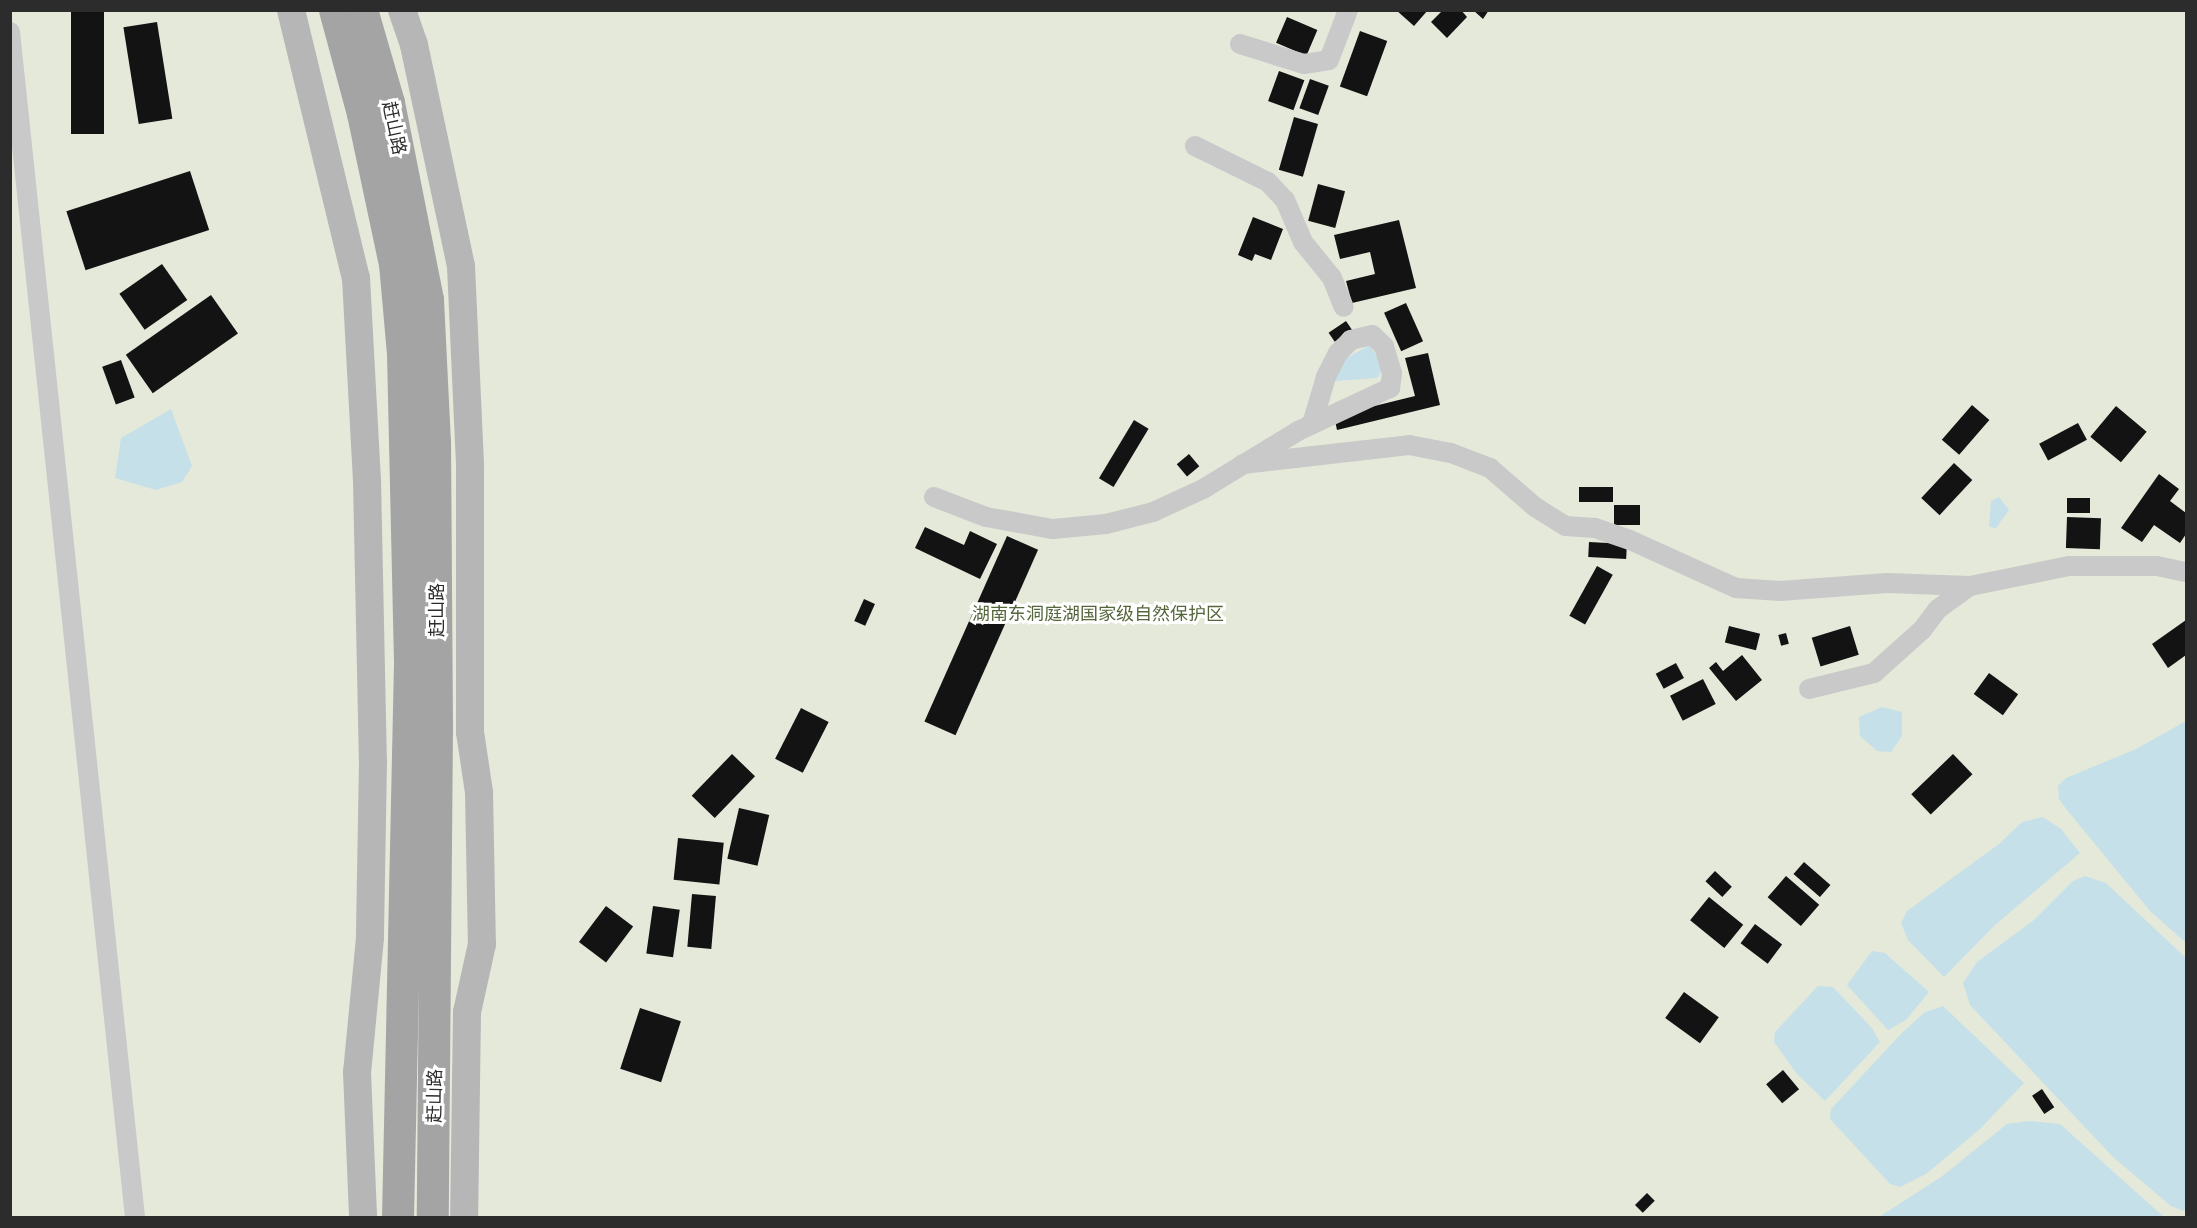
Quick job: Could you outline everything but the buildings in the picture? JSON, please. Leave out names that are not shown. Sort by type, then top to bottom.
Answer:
[{"type":"main road","points":[[291,10],[356,278],[367,480],[373,761],[370,938],[357,1072],[363,1218]]},
{"type":"main road","name":"赶山路","points":[[335,10],[363,114],[395,264],[403,354],[410,663],[398,1218]]},
{"type":"main road","name":"赶山路","points":[[362,10],[389,103],[429,312],[435,442],[437,716],[433,1218]]},
{"type":"main road","points":[[402,10],[414,45],[460,266],[470,467],[470,732],[479,792],[482,944],[467,1021],[464,1218]]},
{"type":"street","points":[[1240,44],[1304,64],[1329,60],[1348,10]]},
{"type":"street","points":[[10,32],[135,1218]]},
{"type":"street","points":[[1195,146],[1268,182],[1285,200],[1303,242],[1332,278],[1344,307]]},
{"type":"street","points":[[934,497],[986,517],[1053,529],[1106,524],[1153,512],[1312,424],[1389,388],[1392,374],[1384,346],[1372,335],[1351,340],[1338,353],[1326,377],[1312,424]]},
{"type":"street","points":[[1243,464],[1409,446],[1452,453],[1490,468],[1535,507],[1566,526],[1595,528],[1630,540],[1736,588],[1780,591],[1887,583],[1970,586],[2069,566],[2157,566],[2187,572]]},
{"type":"street","points":[[1809,689],[1874,673],[1922,630],[1938,609],[1970,586]]},
{"type":"green space","name":"湖南东洞庭湖国家级自然保护区","points":[[10,11],[2186,11],[2186,1217],[10,1217]]},
{"type":"water","points":[[1370,345],[1383,369],[1377,378],[1334,381],[1339,362]]},
{"type":"water","points":[[171,409],[192,466],[182,482],[156,490],[115,478],[121,438]]},
{"type":"water","points":[[1999,497],[2009,510],[1996,528],[1989,527],[1991,501]]},
{"type":"water","points":[[1882,707],[1902,712],[1902,736],[1891,752],[1877,751],[1860,736],[1859,717]]},
{"type":"water","points":[[2186,721],[2186,943],[2150,911],[2067,810],[2059,799],[2058,786],[2066,778],[2136,749]]},
{"type":"water","points":[[2043,817],[2061,829],[2080,853],[1994,926],[1944,977],[1908,940],[1901,923],[1907,911],[1999,844],[2022,822]]},
{"type":"water","points":[[2085,876],[2106,883],[2186,958],[2186,1208],[2183,1211],[2171,1206],[2113,1157],[1970,1005],[1963,983],[1977,962],[2034,920],[2073,881]]},
{"type":"water","points":[[1872,951],[1885,953],[1929,992],[1906,1020],[1888,1030],[1847,985]]},
{"type":"water","points":[[1818,986],[1833,987],[1872,1028],[1880,1042],[1825,1101],[1797,1074],[1774,1042],[1775,1032]]},
{"type":"water","points":[[1943,1006],[2024,1083],[1980,1129],[1926,1174],[1900,1187],[1890,1184],[1830,1119],[1831,1109],[1901,1034],[1925,1012]]},
{"type":"water","points":[[2029,1121],[2060,1124],[2164,1217],[1879,1217],[1941,1177],[2007,1124]]}]
